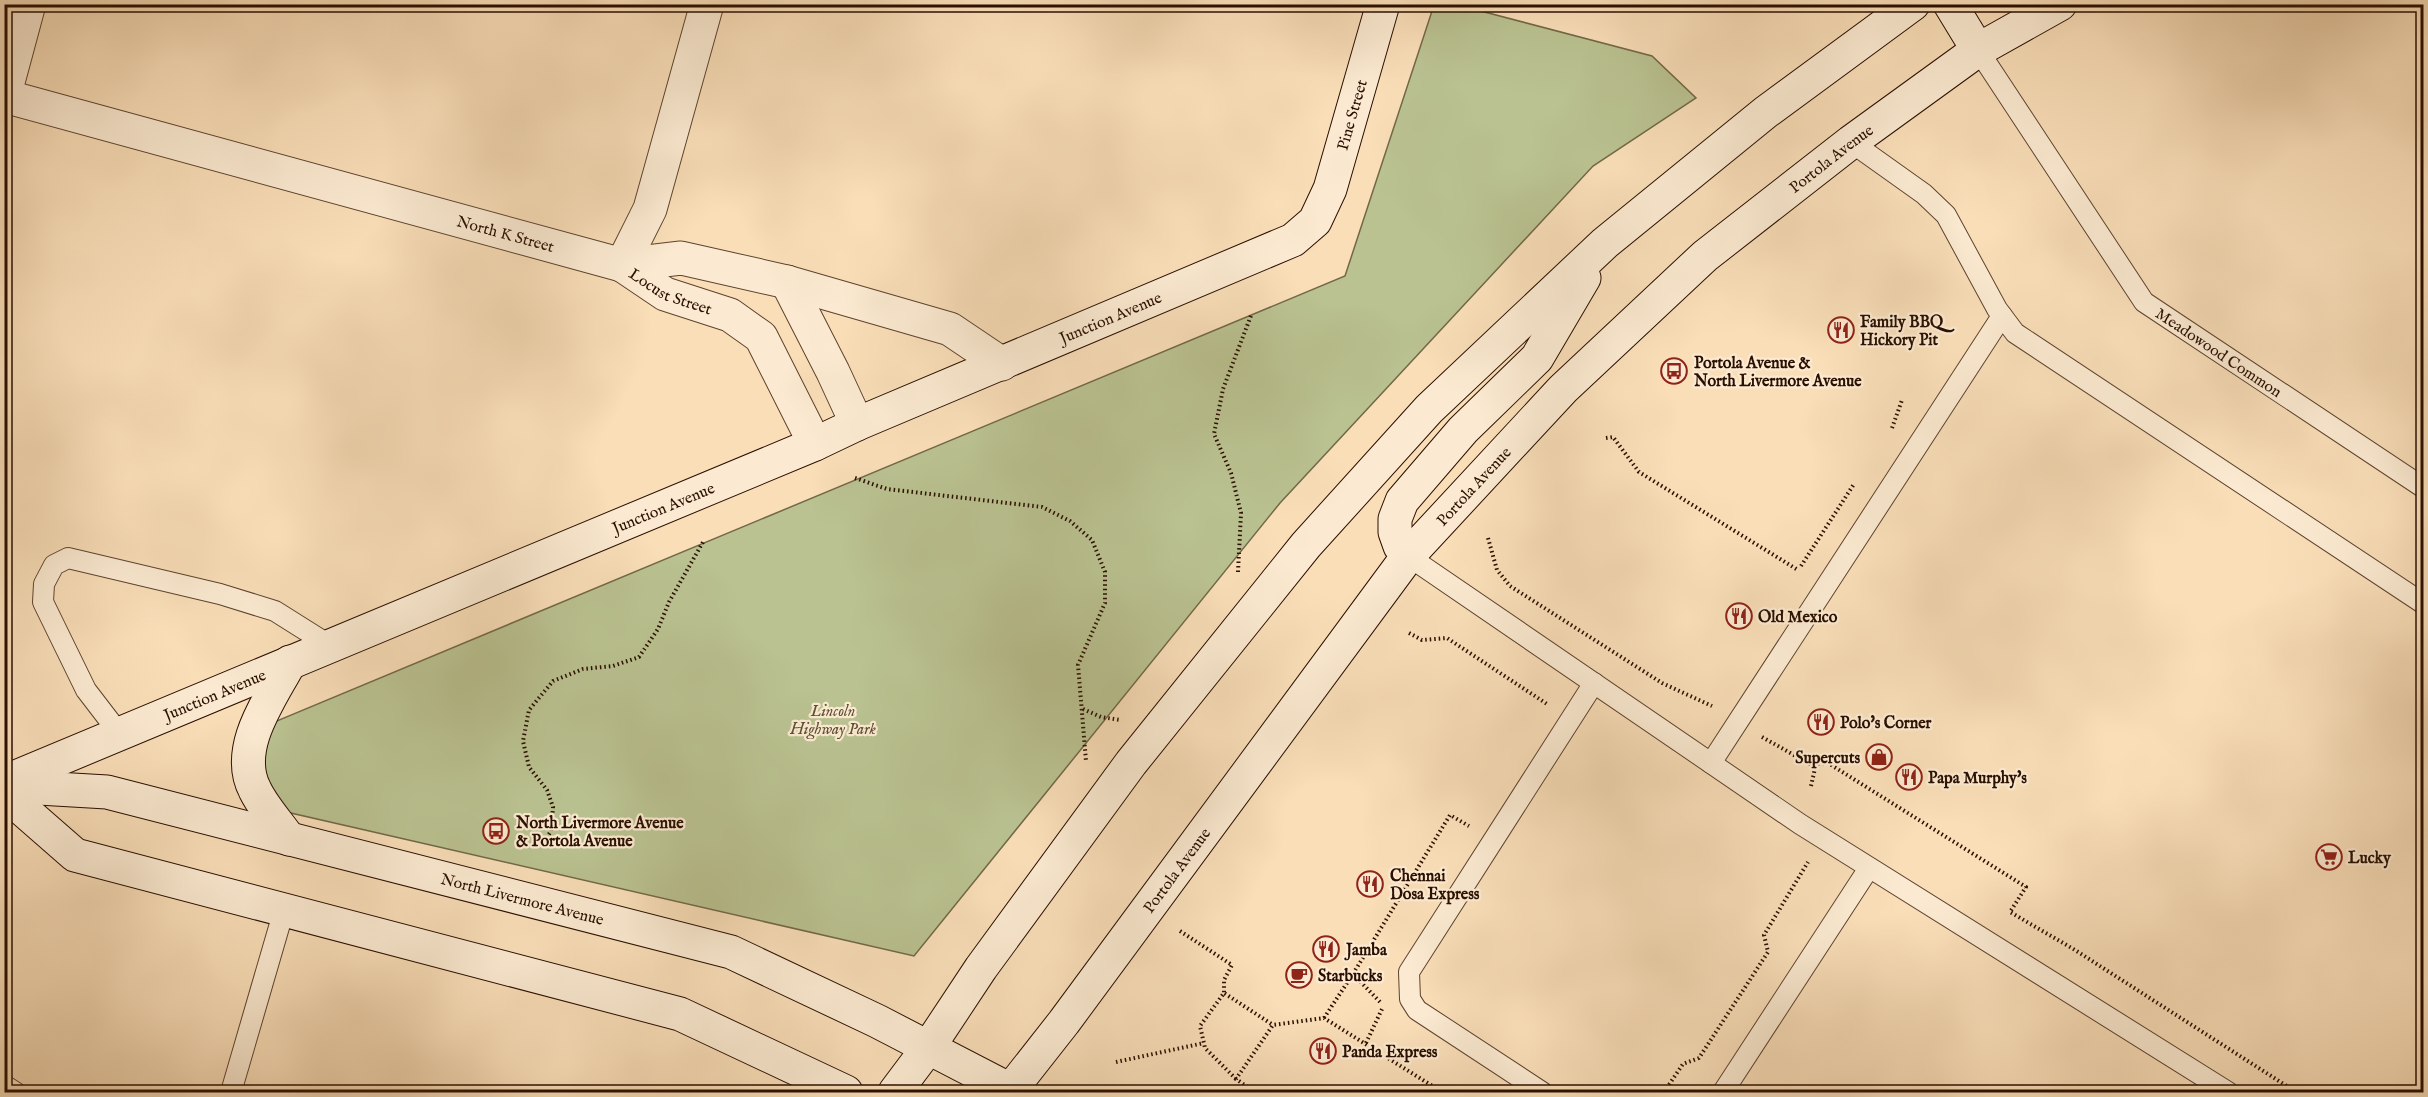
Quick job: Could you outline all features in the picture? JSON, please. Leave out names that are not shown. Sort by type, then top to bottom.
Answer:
[{"type":"main road","points":[[5,96],[29,4]]},
{"type":"main road","name":"Locust Street","points":[[707,4],[650,209],[622,265],[665,294],[730,315],[761,337],[815,444]]},
{"type":"main road","name":"Pine Street","points":[[1315,221],[1330,189],[1383,4]]},
{"type":"main road","points":[[896,1092],[981,968],[1131,763],[1306,545],[1429,409],[1605,243],[1766,112],[1913,4]]},
{"type":"main road","points":[[1950,4],[1978,50]]},
{"type":"main road","name":"Portola Avenue","points":[[1011,1092],[1408,555],[1563,389],[1706,255],[1851,142],[1978,50],[2060,4]]},
{"type":"main road","name":"North K Street","points":[[5,96],[622,265],[681,258],[787,282],[950,329],[1002,364]]},
{"type":"main road","name":"Junction Avenue","points":[[4,784],[119,733],[815,444],[857,424],[1293,240],[1315,221]]},
{"type":"main road","points":[[1408,555],[1400,546],[1395,532],[1395,519],[1402,501],[1463,430],[1537,358],[1605,243]]},
{"type":"main road","points":[[787,282],[857,424]]},
{"type":"main road","points":[[289,839],[254,789],[247,762],[251,737],[290,662]]},
{"type":"main road","name":"North Livermore Avenue","points":[[4,784],[107,792],[731,952],[928,1048],[1011,1092]]},
{"type":"main road","points":[[4,793],[75,855],[680,1014],[846,1092]]},
{"type":"lane","name":"Meadowood Common","points":[[1978,50],[2144,302],[2424,488]]},
{"type":"lane","points":[[1851,142],[1924,194],[1946,215],[2002,316],[2015,333],[2424,604]]},
{"type":"lane","points":[[1711,763],[2002,316]]},
{"type":"lane","points":[[1408,555],[1800,824],[2228,1092]]},
{"type":"lane","points":[[119,733],[86,690],[43,602],[44,584],[54,565],[68,558],[220,594],[275,611],[329,645]]},
{"type":"lane","points":[[1542,1092],[1418,1010],[1410,999],[1409,972],[1594,683]]},
{"type":"lane","points":[[1723,1092],[1869,868]]},
{"type":"lane","points":[[231,1092],[284,910]]},
{"type":"lane","points":[[4,1085],[15,1092]]},
{"type":"path","points":[[1238,575],[1241,513],[1231,473],[1214,434],[1223,389],[1252,313]]},
{"type":"path","points":[[1891,430],[1902,400]]},
{"type":"path","points":[[1606,438],[1613,437],[1639,472],[1798,570]]},
{"type":"path","points":[[855,478],[886,489],[1042,507],[1070,520],[1092,540],[1105,573],[1105,603],[1078,664],[1087,772]]},
{"type":"path","points":[[1825,526],[1858,478]]},
{"type":"path","points":[[1488,538],[1497,570],[1510,586],[1662,683],[1711,707]]},
{"type":"path","points":[[544,843],[551,831],[553,807],[547,790],[529,767],[523,741],[529,710],[553,681],[583,669],[613,666],[639,657],[658,629],[669,602],[703,542]]},
{"type":"path","points":[[1409,633],[1422,640],[1447,638],[1548,705]]},
{"type":"path","points":[[1083,709],[1101,717],[1127,721]]},
{"type":"path","points":[[1759,736],[1810,764],[1828,763],[2026,886],[2010,912],[2075,950],[2295,1092]]},
{"type":"path","points":[[1811,786],[1816,764]]},
{"type":"path","points":[[1324,1018],[1450,815],[1476,830]]},
{"type":"path","points":[[1664,1092],[1683,1064],[1699,1058],[1768,951],[1764,935],[1810,859],[1802,855]]},
{"type":"path","points":[[1180,931],[1232,964],[1224,980],[1224,993],[1200,1026],[1205,1048],[1236,1079],[1255,1092]]},
{"type":"path","points":[[1353,974],[1383,1006],[1366,1043]]},
{"type":"path","points":[[1224,993],[1273,1025],[1324,1018],[1442,1092]]},
{"type":"path","points":[[1236,1079],[1273,1025]]},
{"type":"path","points":[[1116,1062],[1204,1043]]},
{"type":"green space","name":"Lincoln Highway Park","points":[[1434,5],[1458,5],[1652,56],[1696,98],[1593,166],[1280,503],[914,956],[256,805],[236,738],[1345,276]]},
{"type":"place","name":"Family BBQ Hickory Pit","points":[[1841,330]]},
{"type":"place","name":"Portola Avenue & North Livermore Avenue","points":[[1674,371]]},
{"type":"place","name":"Old Mexico","points":[[1739,616]]},
{"type":"place","name":"Polo's Corner","points":[[1821,722]]},
{"type":"place","name":"Supercuts","points":[[1879,757]]},
{"type":"place","name":"Papa Murphy's","points":[[1909,777]]},
{"type":"place","name":"North Livermore Avenue & Portola Avenue","points":[[496,831]]},
{"type":"place","name":"Lucky","points":[[2329,857]]},
{"type":"place","name":"Chennai Dosa Express","points":[[1370,884]]},
{"type":"place","name":"Jamba","points":[[1326,949]]},
{"type":"place","name":"Starbucks","points":[[1299,975]]},
{"type":"place","name":"Panda Express","points":[[1323,1051]]}]
